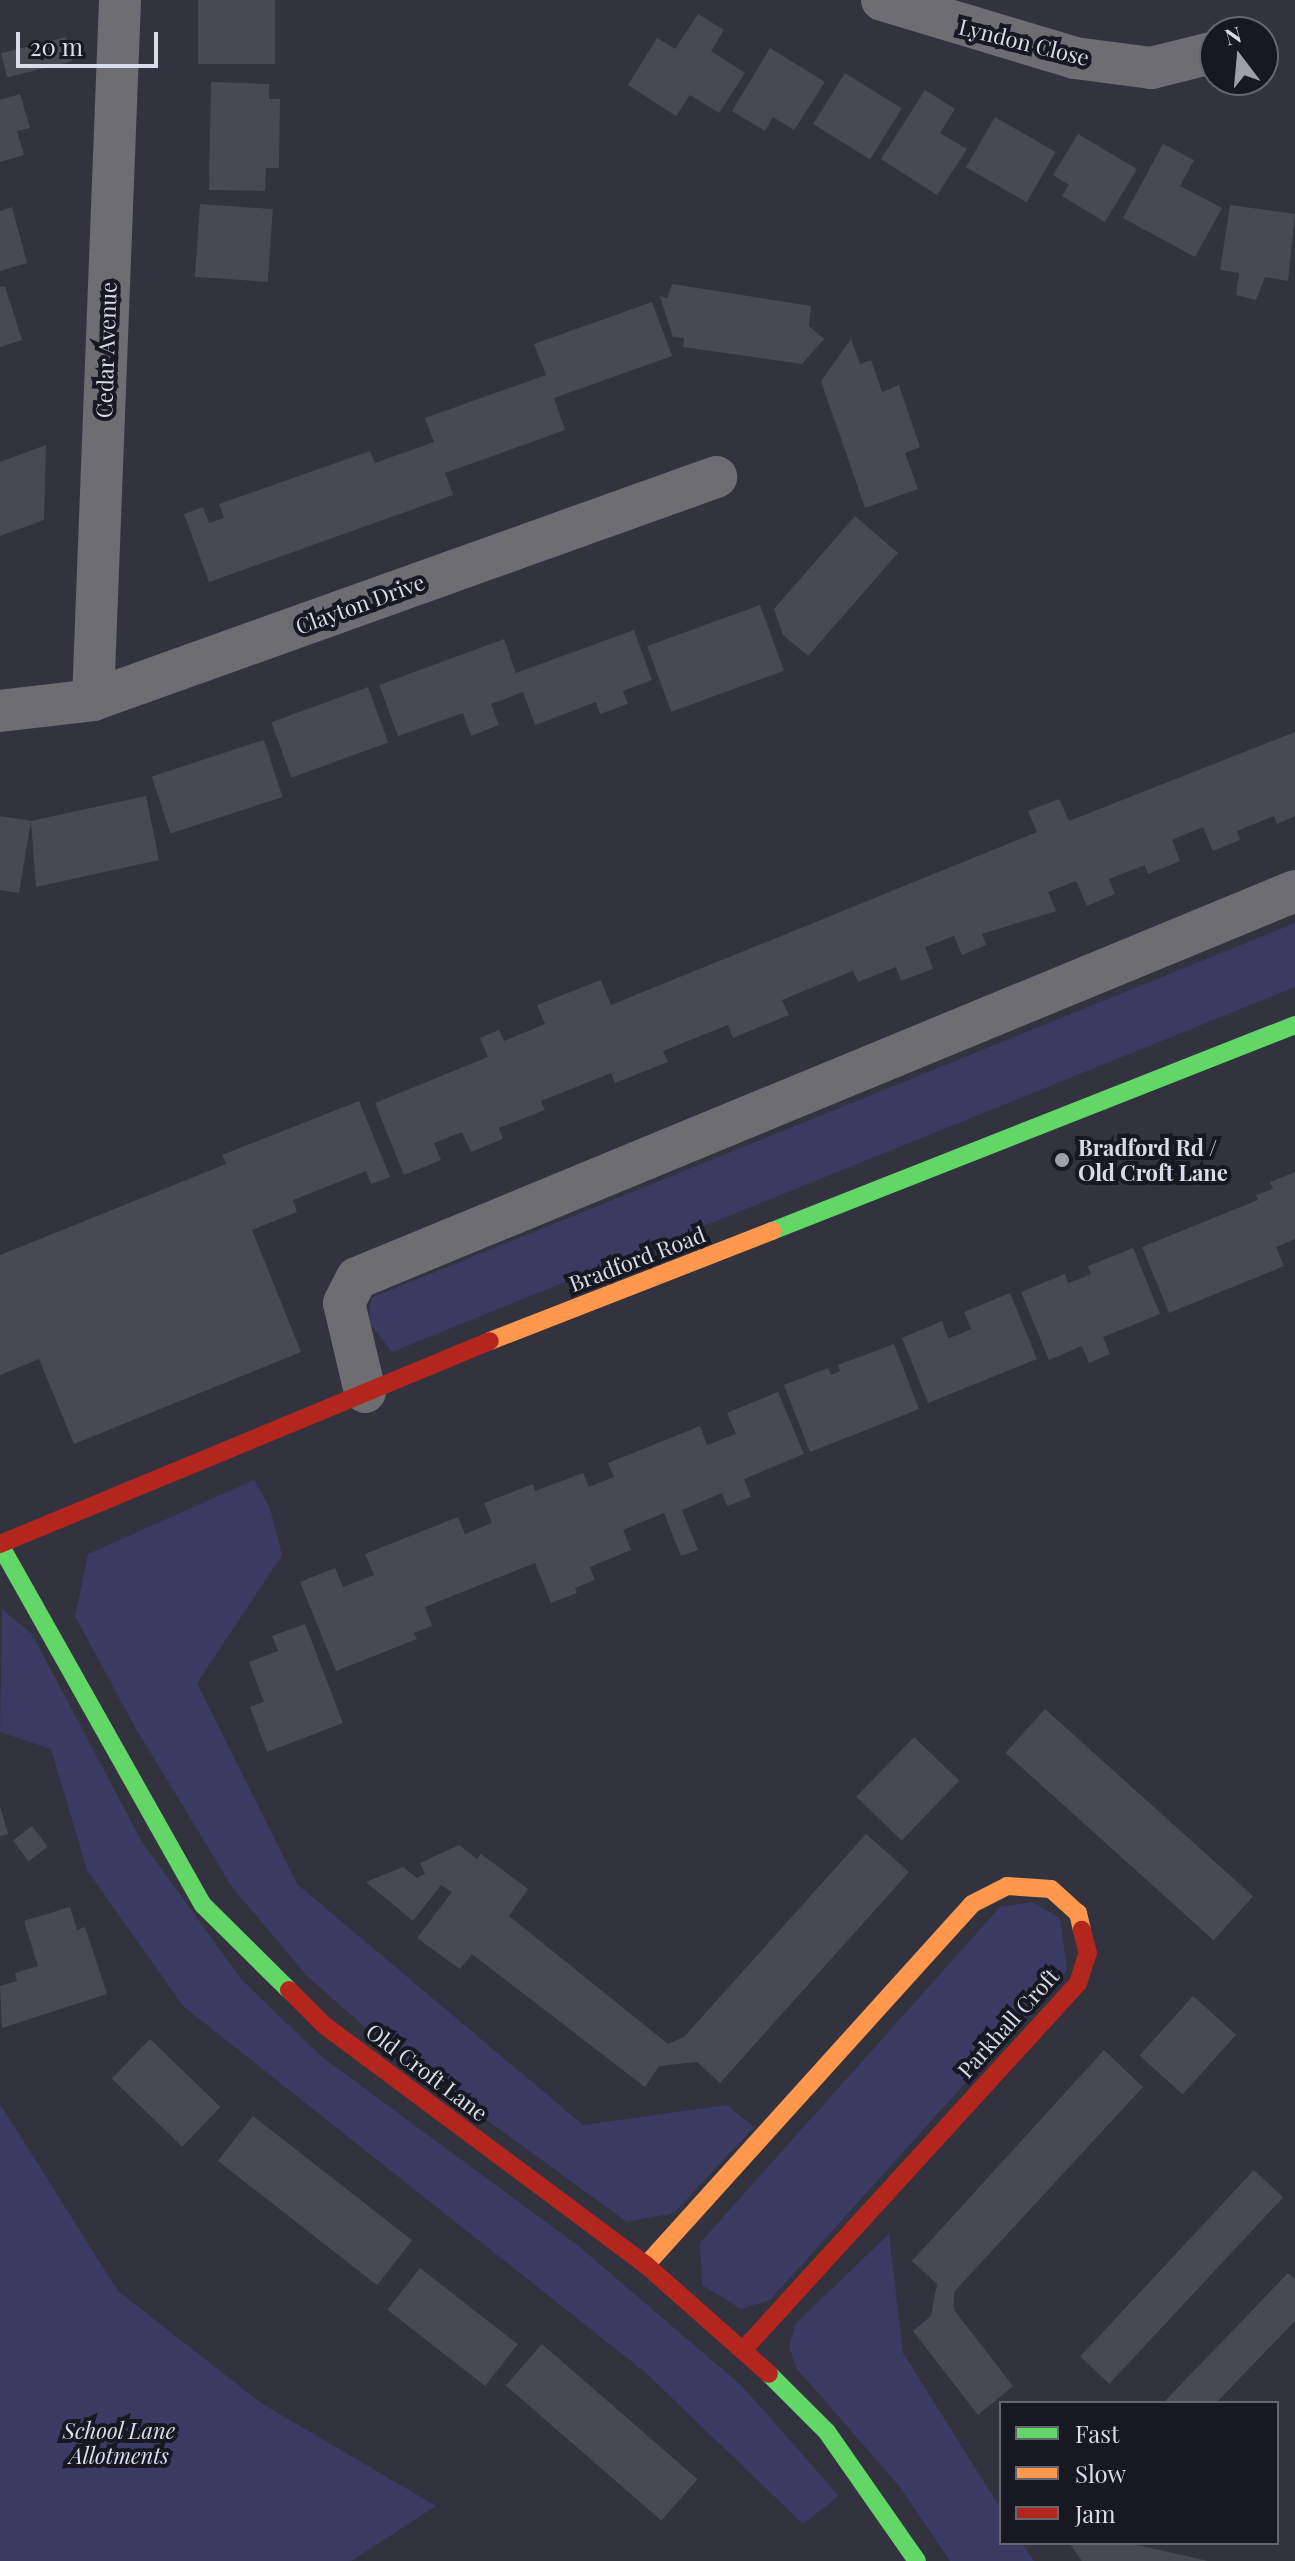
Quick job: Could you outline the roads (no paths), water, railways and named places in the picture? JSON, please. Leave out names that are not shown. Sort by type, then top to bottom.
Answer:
[{"type":"street","name":"Cedar Avenue","points":[[93,700],[120,0]]},
{"type":"street","name":"Lyndon Close","points":[[882,0],[1075,58],[1151,68],[1199,56]]},
{"type":"street","name":"Clayton Drive","points":[[0,711],[93,700],[716,477]]},
{"type":"street","points":[[365,1392],[344,1303],[357,1278],[1295,891]]},
{"type":"street","name":"Bradford Road","points":[[0,1545],[365,1392],[1295,1025]]},
{"type":"street","name":"Old Croft Lane","points":[[0,1545],[203,1905],[324,2025],[646,2265],[744,2349],[827,2432],[913,2559]]},
{"type":"street","name":"Parkhall Croft","points":[[646,2265],[972,1904],[1007,1886],[1051,1889],[1078,1913],[1088,1953],[1078,1983],[744,2349]]},
{"type":"place","name":"Bradford Rd / Old Croft Lane","points":[[1062,1160]]},
{"type":"park label","name":"School Lane Allotments","points":[[119,2442]]}]
